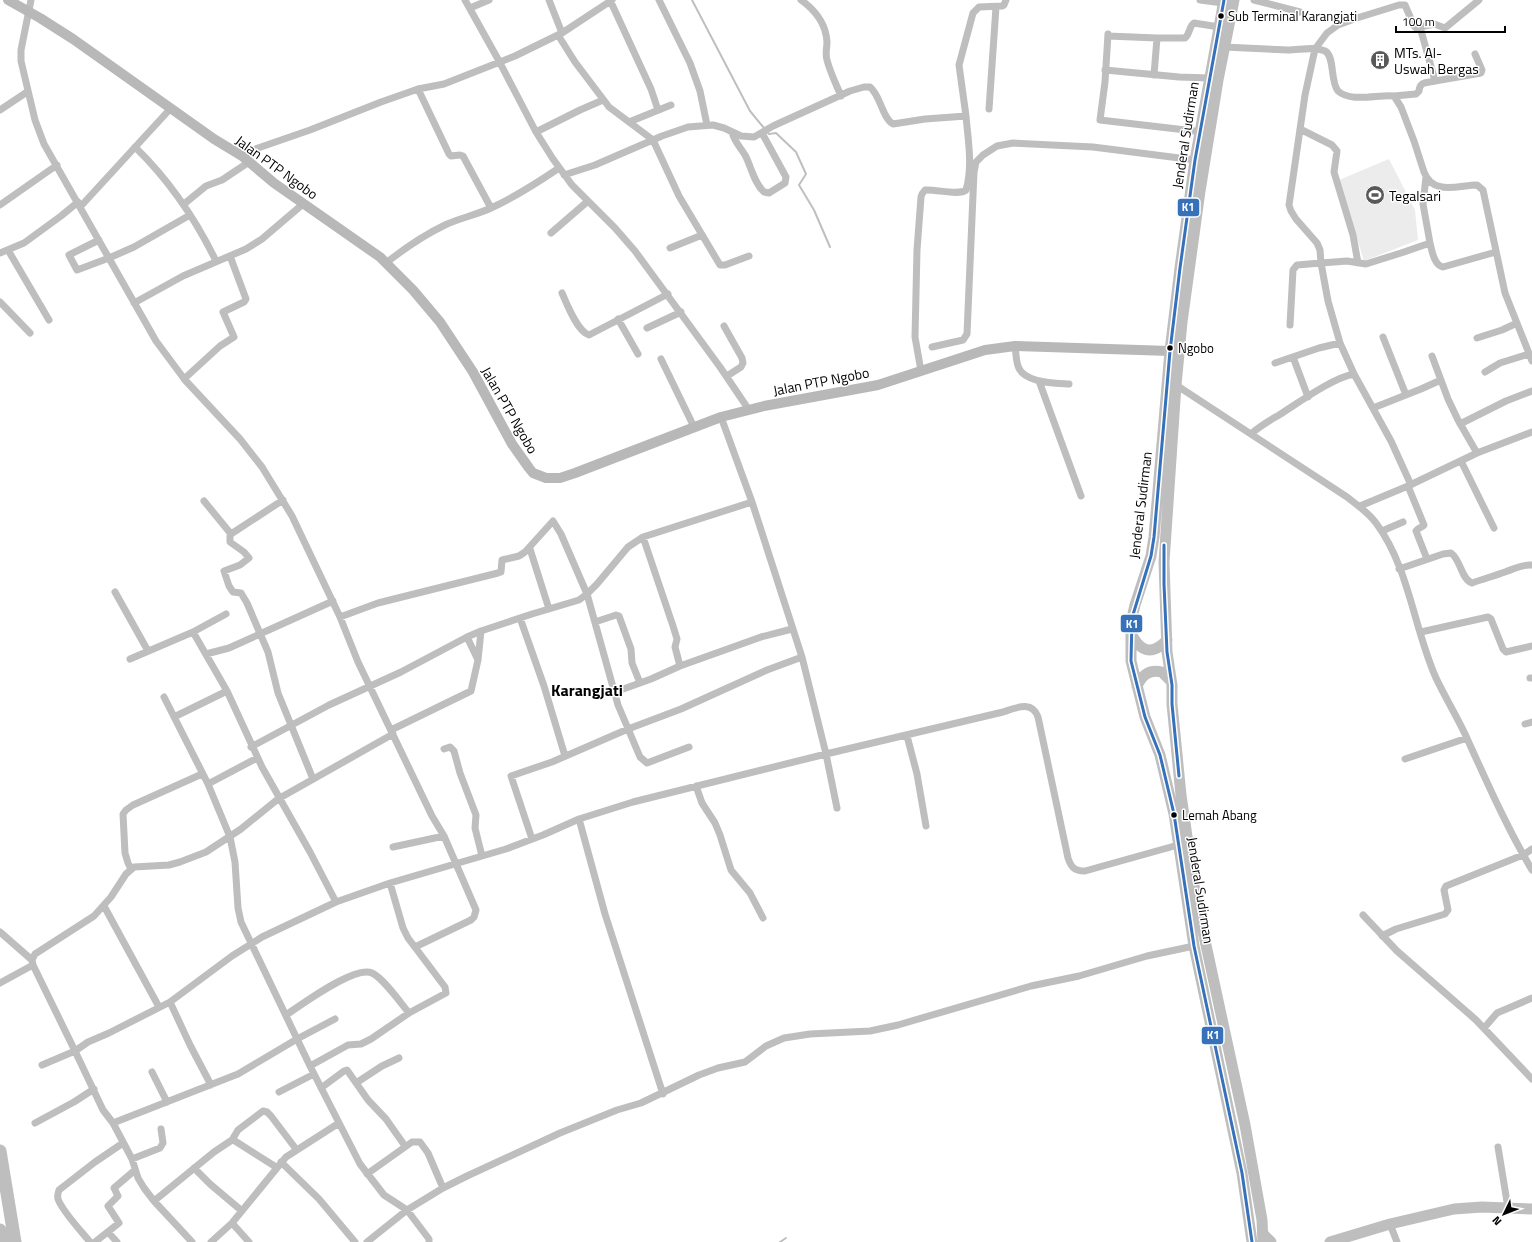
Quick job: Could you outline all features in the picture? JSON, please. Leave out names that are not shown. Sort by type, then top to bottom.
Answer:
[{"type":"highway","points":[[0,1151],[15,1242]]},
{"type":"highway","points":[[0,1230],[2,1242]]},
{"type":"main road","name":"Jalan PTP Ngobo","points":[[8,0],[73,38],[214,139],[245,159],[274,183],[366,247],[386,263],[413,290],[440,322],[473,372],[518,452],[529,468],[538,476],[554,478],[570,475],[721,417],[749,410],[866,388],[985,350],[1015,346],[1170,351]]},
{"type":"main road","name":"Jenderal Sudirman","points":[[1227,1],[1219,27],[1209,78],[1205,132],[1182,322],[1176,385],[1164,553],[1167,640],[1172,704],[1181,795],[1196,899],[1245,1125],[1263,1238]]},
{"type":"main road","name":"Jenderal Sudirman","points":[[1227,1],[1224,47],[1205,132],[1195,160],[1170,351],[1154,537],[1151,556],[1135,605],[1130,631],[1131,661],[1136,686],[1145,717],[1160,756],[1174,814],[1194,946],[1242,1173],[1252,1242]]},
{"type":"main road","points":[[1130,631],[1140,646],[1149,651],[1156,650],[1167,640]]},
{"type":"main road","points":[[1136,686],[1142,676],[1149,672],[1162,672],[1171,681]]},
{"type":"main road","points":[[1330,1242],[1390,1224],[1454,1209],[1482,1207],[1532,1209]]},
{"type":"main road","points":[[1263,1238],[1271,1242]]},
{"type":"street","points":[[31,0],[21,54],[28,92],[38,130],[44,144],[100,240],[156,341],[184,378],[253,456],[283,500],[300,531],[333,601],[358,662],[432,816],[444,836],[476,910],[474,917],[415,947]]},
{"type":"street","points":[[465,0],[536,132],[559,168],[577,190],[624,238],[668,294],[727,376],[749,410]]},
{"type":"street","points":[[470,8],[488,0]]},
{"type":"street","points":[[549,0],[560,34],[575,62],[609,107],[652,140],[679,196],[720,265],[725,265],[749,256]]},
{"type":"street","points":[[184,204],[206,186],[222,180],[258,148],[418,89],[444,84],[499,61],[560,34],[610,0],[651,89],[658,110]]},
{"type":"street","points":[[659,0],[693,71],[700,91],[707,125]]},
{"type":"street","points":[[801,0],[815,12],[824,28],[826,37],[825,53],[827,61],[841,96]]},
{"type":"street","points":[[921,371],[915,337],[917,250],[921,197],[925,190],[941,190],[963,193],[966,190],[970,160],[966,116],[959,73],[961,56],[975,9],[1004,5],[1006,0]]},
{"type":"street","points":[[1200,0],[1227,1]]},
{"type":"street","points":[[1254,0],[1300,12]]},
{"type":"street","points":[[1427,560],[1416,531],[1424,526],[1424,524],[1399,458],[1354,374],[1340,343],[1328,301],[1320,250],[1317,243],[1296,219],[1289,205],[1311,64],[1315,49],[1327,33],[1338,25],[1399,5],[1405,5],[1415,28],[1434,24],[1445,28],[1479,0]]},
{"type":"street","points":[[989,110],[996,7]]},
{"type":"street","points":[[1205,132],[1100,120],[1108,35],[1185,38],[1189,34],[1191,26],[1194,23],[1219,27]]},
{"type":"street","points":[[1420,27],[1435,82]]},
{"type":"street","points":[[1154,75],[1158,38]]},
{"type":"street","points":[[1224,47],[1290,50],[1315,49],[1327,53],[1330,59],[1335,85],[1339,91],[1344,94],[1366,98],[1384,95],[1394,96],[1416,94],[1418,93],[1419,86],[1422,84],[1481,73],[1482,70],[1475,54]]},
{"type":"street","points":[[1105,70],[1154,75],[1209,78]]},
{"type":"street","points":[[564,175],[607,160],[681,129],[707,125],[719,126],[744,138],[754,137],[773,126],[864,87],[870,87],[874,92],[888,120],[893,124],[925,119],[966,116]]},
{"type":"street","points":[[418,89],[449,154],[451,156],[463,156],[491,208]]},
{"type":"street","points":[[0,110],[28,92]]},
{"type":"street","points":[[1394,96],[1414,142],[1426,177],[1431,183],[1441,187],[1458,188],[1474,185],[1481,187],[1484,192],[1505,293],[1531,358],[1500,363],[1485,372]]},
{"type":"street","points":[[536,132],[603,100]]},
{"type":"street","points":[[629,122],[671,105]]},
{"type":"street","points":[[0,253],[29,240],[79,204],[171,108]]},
{"type":"street","points":[[1300,129],[1332,145],[1337,151],[1334,172],[1353,235],[1358,263]]},
{"type":"street","points":[[732,132],[735,141],[744,154],[759,187],[764,192],[769,193],[783,185],[786,177],[763,132]]},
{"type":"street","points":[[932,347],[963,340],[967,334],[974,172],[976,162],[983,155],[997,146],[1013,143],[1093,147],[1195,160]]},
{"type":"street","points":[[135,147],[154,166],[184,204],[216,262]]},
{"type":"street","points":[[0,205],[57,166]]},
{"type":"street","points":[[386,263],[410,245],[434,231],[491,208],[519,194],[559,168]]},
{"type":"street","points":[[1426,177],[1423,204],[1430,243],[1436,263],[1443,267],[1496,252]]},
{"type":"street","points":[[551,233],[588,201]]},
{"type":"street","points":[[134,303],[183,276],[230,256],[262,239],[303,204]]},
{"type":"street","points":[[100,240],[69,255],[77,270],[110,258],[156,235],[190,215]]},
{"type":"street","points":[[670,248],[702,235]]},
{"type":"street","points":[[1290,325],[1293,270],[1297,265],[1347,261],[1366,264],[1376,262],[1430,243]]},
{"type":"street","points":[[8,250],[49,320]]},
{"type":"street","points":[[184,378],[220,346],[234,337],[223,312],[244,302],[246,299],[230,256]]},
{"type":"street","points":[[562,293],[584,333],[589,335],[668,294]]},
{"type":"street","points":[[0,302],[30,333]]},
{"type":"street","points":[[647,328],[681,312]]},
{"type":"street","points":[[618,319],[638,354]]},
{"type":"street","points":[[1477,338],[1517,324]]},
{"type":"street","points":[[724,326],[742,358],[743,364],[727,376]]},
{"type":"street","points":[[1383,338],[1406,395]]},
{"type":"street","points":[[1275,362],[1340,343]]},
{"type":"street","points":[[1015,346],[1018,367],[1027,376],[1040,381],[1070,384]]},
{"type":"street","points":[[1432,356],[1448,399],[1476,453]]},
{"type":"street","points":[[1293,357],[1308,397]]},
{"type":"street","points":[[661,359],[694,427]]},
{"type":"street","points":[[1251,434],[1260,426],[1335,381],[1354,374]]},
{"type":"street","points":[[1373,408],[1441,380]]},
{"type":"street","points":[[1040,381],[1081,496]]},
{"type":"street","points":[[1176,385],[1360,506],[1373,519],[1382,532],[1399,569],[1436,678],[1467,738],[1498,807],[1532,870]]},
{"type":"street","points":[[1460,424],[1506,401],[1532,391]]},
{"type":"street","points":[[721,417],[752,502],[802,657],[838,808]]},
{"type":"street","points":[[1360,506],[1409,486],[1476,453],[1532,432]]},
{"type":"street","points":[[1460,461],[1494,528]]},
{"type":"street","points":[[283,500],[231,534],[230,542],[250,558],[240,565],[224,571],[229,586],[233,592],[241,593],[243,596],[260,633],[268,652],[278,693],[313,779]]},
{"type":"street","points":[[204,501],[231,534]]},
{"type":"street","points":[[251,747],[329,705],[370,687],[481,631],[579,600],[587,594],[628,547],[643,537],[752,502]]},
{"type":"street","points":[[340,617],[378,603],[501,572],[502,560],[519,556],[530,549],[553,520],[561,534],[587,594],[615,692],[637,752],[643,761],[647,763],[689,747]]},
{"type":"street","points":[[1382,532],[1403,522]]},
{"type":"street","points":[[643,537],[673,626],[677,640],[675,647],[680,666]]},
{"type":"street","points":[[530,549],[532,560],[550,609]]},
{"type":"street","points":[[1399,569],[1443,554],[1451,553],[1457,559],[1467,581],[1472,583],[1507,572],[1520,566],[1532,565]]},
{"type":"street","points":[[115,592],[148,651]]},
{"type":"street","points":[[206,654],[229,648],[333,601]]},
{"type":"street","points":[[130,659],[194,632],[226,614]]},
{"type":"street","points":[[595,622],[616,615],[619,616],[633,654],[632,663],[640,683]]},
{"type":"street","points":[[1421,632],[1488,617],[1491,619],[1503,649],[1506,652],[1532,646]]},
{"type":"street","points":[[520,618],[544,686],[564,756]]},
{"type":"street","points":[[615,692],[680,666],[792,629]]},
{"type":"street","points":[[0,983],[32,963],[35,954],[94,916],[104,906],[131,869],[137,866],[180,862],[206,852],[230,837],[278,799],[392,732],[471,691],[478,660],[481,631]]},
{"type":"street","points":[[194,632],[227,691],[251,747],[278,799],[310,852],[336,902]]},
{"type":"street","points":[[467,638],[478,660]]},
{"type":"street","points":[[532,839],[511,776],[552,762],[628,729],[682,709],[767,670],[802,657]]},
{"type":"street","points":[[174,718],[227,691]]},
{"type":"street","points":[[164,697],[208,784],[230,837],[235,862],[238,908],[241,922],[250,943],[360,1164],[384,1195],[407,1210],[429,1239],[429,1242]]},
{"type":"street","points":[[42,1065],[75,1051],[88,1042],[109,1034],[170,1002],[250,943],[336,902],[390,882],[482,856],[532,839],[579,819],[633,802],[826,754],[907,736],[1024,706],[1029,706],[1038,717],[1068,858],[1072,868],[1075,870],[1085,871],[1178,845]]},
{"type":"street","points":[[907,736],[917,774],[926,826]]},
{"type":"street","points":[[1405,759],[1467,738]]},
{"type":"street","points":[[444,749],[450,747],[454,751],[460,773],[476,815],[475,828],[482,856]]},
{"type":"street","points":[[208,784],[257,758]]},
{"type":"street","points":[[131,869],[125,853],[123,814],[126,810],[137,803],[202,774]]},
{"type":"street","points":[[696,786],[702,803],[715,823],[731,870],[750,894],[763,918]]},
{"type":"street","points":[[579,819],[605,914],[663,1094]]},
{"type":"street","points":[[394,847],[444,836]]},
{"type":"street","points":[[1382,936],[1445,914],[1448,910],[1444,890],[1446,886],[1523,855],[1532,849]]},
{"type":"street","points":[[310,1066],[348,1045],[361,1044],[371,1040],[409,1013],[444,994],[446,991],[445,987],[415,947],[403,928],[390,882]]},
{"type":"street","points":[[104,906],[160,1007]]},
{"type":"street","points":[[1363,915],[1397,951],[1451,997],[1484,1028],[1532,1079]]},
{"type":"street","points":[[0,932],[32,963],[104,1110],[113,1123],[132,1159],[135,1170],[144,1188],[192,1242]]},
{"type":"street","points":[[367,1242],[407,1210],[443,1188],[560,1132],[663,1094],[687,1080],[709,1071],[745,1062],[766,1046],[784,1038],[810,1034],[870,1031],[898,1025],[1031,986],[1079,976],[1147,956],[1194,946]]},
{"type":"street","points":[[286,1015],[349,975],[364,971],[372,972],[379,978],[409,1013]]},
{"type":"street","points":[[1484,1028],[1497,1013],[1532,998]]},
{"type":"street","points":[[170,1002],[211,1085]]},
{"type":"street","points":[[113,1123],[238,1074],[297,1039],[335,1019]]},
{"type":"street","points":[[356,1083],[382,1066],[399,1058]]},
{"type":"street","points":[[321,1088],[346,1070],[368,1100],[386,1119],[405,1146]]},
{"type":"street","points":[[152,1072],[167,1102]]},
{"type":"street","points":[[279,1092],[314,1074]]},
{"type":"street","points":[[35,1123],[74,1102],[94,1089]]},
{"type":"street","points":[[154,1201],[194,1168],[232,1140],[238,1130],[263,1111],[267,1112],[271,1116],[296,1150]]},
{"type":"street","points":[[211,1242],[232,1223],[278,1165],[296,1150],[339,1123]]},
{"type":"street","points":[[132,1159],[160,1148],[163,1144],[161,1129]]},
{"type":"street","points":[[232,1140],[278,1165],[318,1199],[355,1242]]},
{"type":"street","points":[[367,1174],[405,1146],[415,1141],[423,1144],[443,1188]]},
{"type":"street","points":[[90,1242],[62,1206],[57,1198],[57,1194],[59,1190],[95,1162],[123,1143]]},
{"type":"street","points":[[1498,1147],[1508,1208]]},
{"type":"street","points":[[194,1168],[210,1184],[242,1211]]},
{"type":"street","points":[[96,1242],[120,1222],[108,1206],[118,1196],[114,1188],[135,1170]]},
{"type":"street","points":[[232,1223],[249,1242]]},
{"type":"street","points":[[1390,1224],[1397,1242]]},
{"type":"street","points":[[108,1232],[117,1242]]},
{"type":"shaded area","name":"Tegalsari","points":[[1389,159],[1415,210],[1418,240],[1364,261],[1339,180]]},
{"type":"waterway","points":[[692,0],[750,111],[764,128]]},
{"type":"waterway","points":[[767,132],[769,134],[776,133],[796,152],[806,174],[799,185],[814,210],[830,247]]},
{"type":"waterway","points":[[780,1242],[786,1238]]},
{"type":"transit line","name":"K1","points":[[1224,0],[1195,160],[1170,351],[1154,537],[1151,556],[1132,618],[1131,661],[1145,717],[1160,755],[1174,814],[1194,946],[1242,1173],[1252,1242]]},
{"type":"transit line","name":"K1","points":[[1164,545],[1167,652],[1172,685],[1172,704],[1179,776]]},
{"type":"place","name":"Sub Terminal Karangjati","points":[[1221,16]]},
{"type":"place","name":"MTs. Al- Uswah Bergas","points":[[1380,60]]},
{"type":"place","name":"Tegalsari","points":[[1375,195]]},
{"type":"place","name":"Ngobo","points":[[1170,348]]},
{"type":"place","name":"Lemah Abang","points":[[1174,815]]},
{"type":"district","name":"Karangjati","points":[[587,690]]}]
